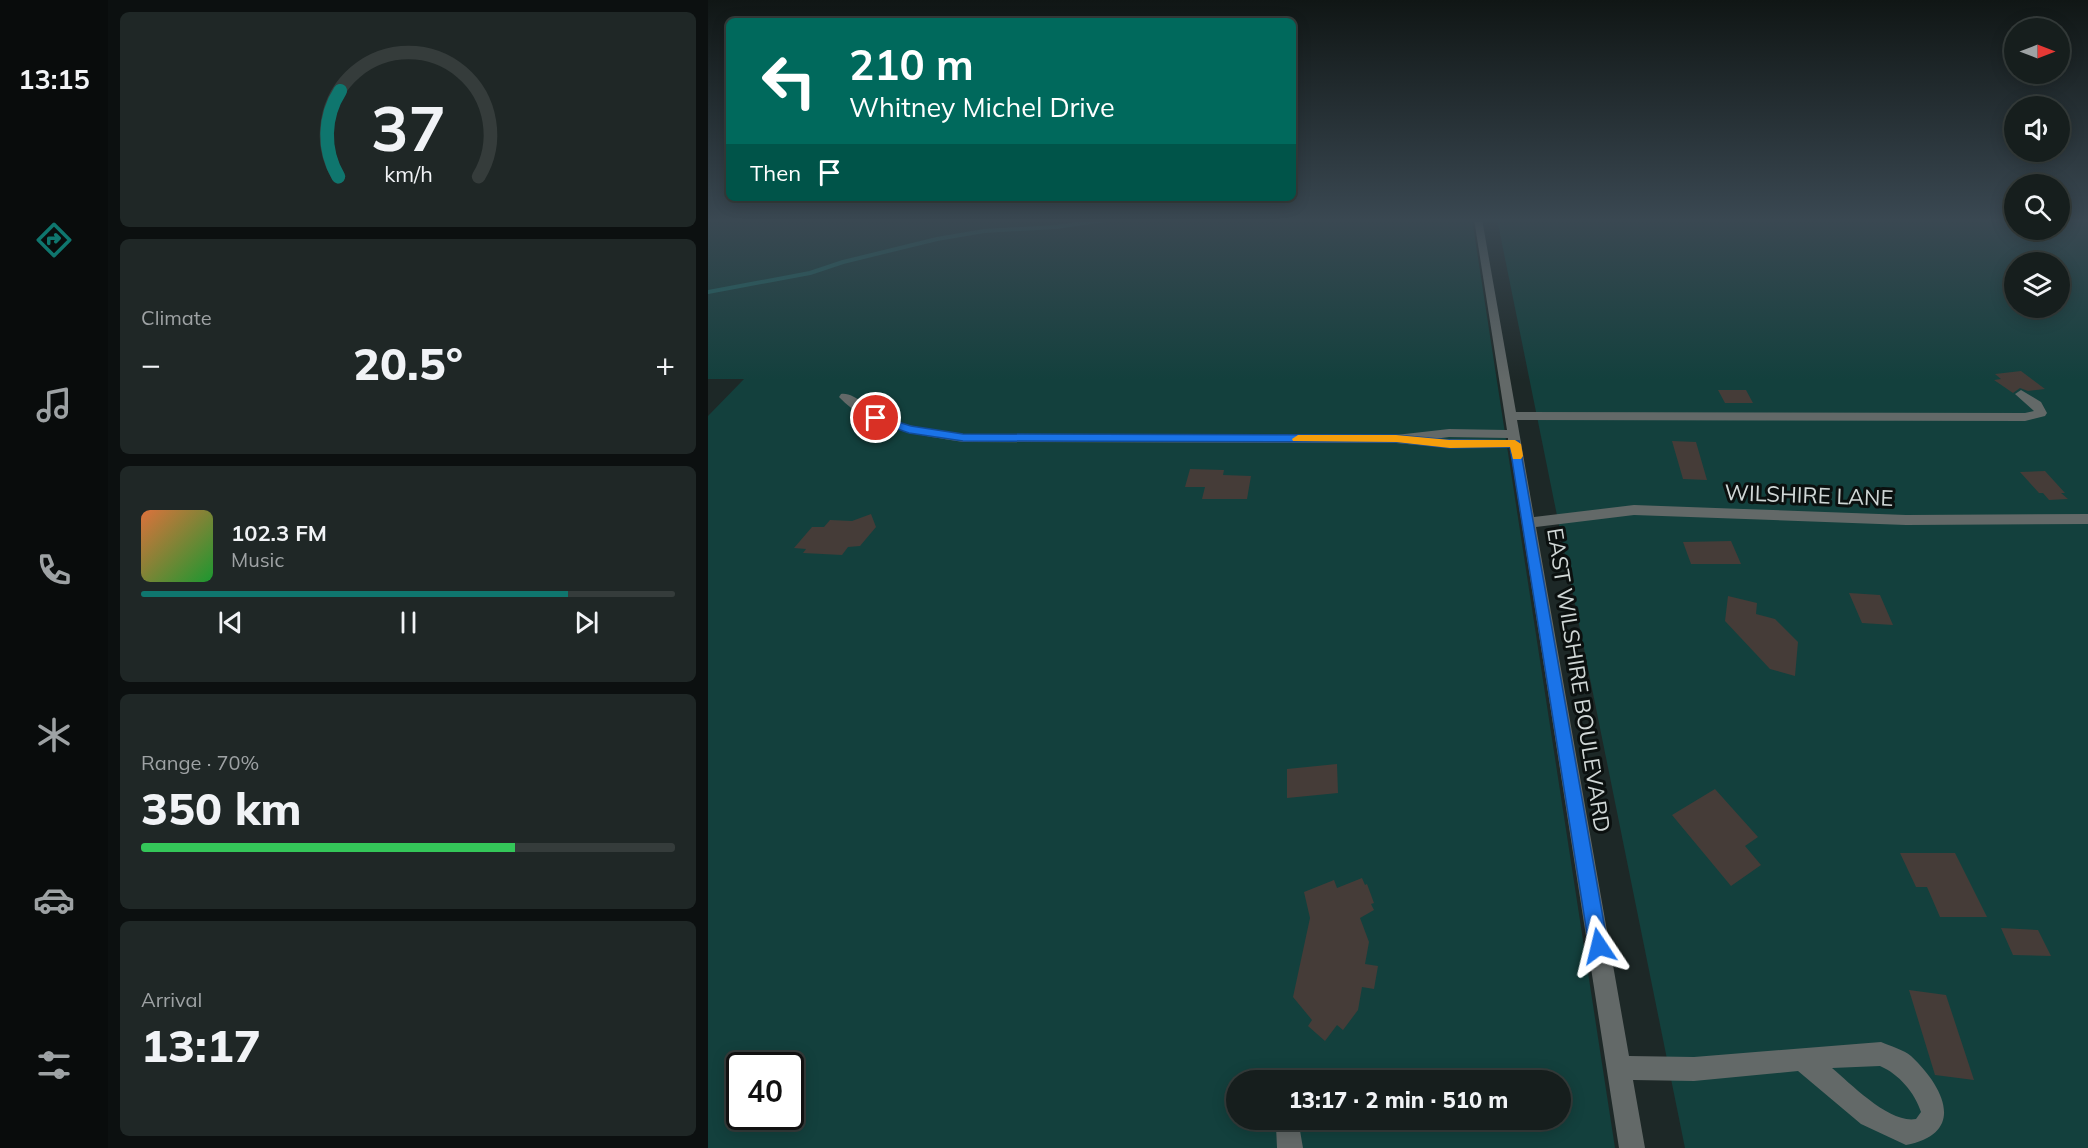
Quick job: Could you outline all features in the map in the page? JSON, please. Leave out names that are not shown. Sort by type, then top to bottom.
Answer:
[{"type":"street","name":"EAST WILSHIRE BOULEVARD","points":[[1487,273],[1632,1148]]},
{"type":"street","points":[[1510,416],[2025,417],[2040,413],[2037,405],[2021,394]]},
{"type":"street","points":[[845,397],[876,418],[909,429],[963,438],[1396,439],[1449,434],[1514,439]]},
{"type":"street","name":"WILSHIRE LANE","points":[[1529,523],[1634,510],[1906,520],[2088,519]]},
{"type":"street","points":[[1619,1068],[1694,1069],[1802,1059],[1881,1054],[1901,1063],[1927,1093],[1933,1112],[1930,1123],[1921,1130],[1906,1133],[1870,1115],[1802,1059]]},
{"type":"shaded area","points":[[708,273],[1480,273],[1615,1148],[708,1148],[708,416],[744,379],[708,379]]},
{"type":"shaded area","points":[[1508,273],[2004,273],[2004,318],[2070,318],[2070,273],[2088,273],[2088,1148],[1685,1148]]},
{"type":"building","points":[[2021,371],[2045,389],[2028,391],[2020,388],[2013,393],[1994,380],[2001,379],[1995,374]]},
{"type":"building","points":[[1718,390],[1746,390],[1753,403],[1725,403]]},
{"type":"building","points":[[1672,441],[1696,442],[1707,480],[1683,479]]},
{"type":"building","points":[[1190,469],[1224,470],[1223,475],[1251,476],[1247,499],[1202,499],[1205,487],[1185,487]]},
{"type":"building","points":[[2045,471],[2068,499],[2049,500],[2043,493],[2039,493],[2020,472]]},
{"type":"building","points":[[871,514],[876,527],[860,546],[848,547],[842,555],[803,553],[806,549],[794,548],[812,527],[824,527],[830,520],[852,521]]},
{"type":"building","points":[[1731,541],[1741,564],[1691,564],[1683,542]]},
{"type":"building","points":[[1849,593],[1880,595],[1893,625],[1862,623]]},
{"type":"building","points":[[1728,596],[1757,603],[1756,614],[1775,619],[1798,642],[1795,676],[1770,669],[1725,621]]},
{"type":"building","points":[[1337,764],[1338,793],[1287,798],[1287,769]]},
{"type":"building","points":[[1715,789],[1758,837],[1745,846],[1761,865],[1731,886],[1672,815]]},
{"type":"building","points":[[1900,853],[1955,853],[1987,917],[1940,917],[1927,887],[1916,887]]},
{"type":"building","points":[[1362,878],[1365,885],[1367,884],[1374,903],[1371,904],[1374,910],[1360,918],[1369,942],[1365,964],[1378,966],[1374,989],[1362,987],[1358,1010],[1343,1030],[1337,1025],[1325,1041],[1308,1026],[1312,1020],[1293,997],[1310,918],[1304,892],[1334,880],[1337,888]]},
{"type":"building","points":[[2001,928],[2038,930],[2051,956],[2013,955]]},
{"type":"building","points":[[1909,990],[1946,995],[1974,1080],[1935,1075]]},
{"type":"waterway","points":[[708,292],[811,273]]},
{"type":"slow traffic","points":[[1298,439],[1396,439],[1450,444],[1515,444],[1517,456]]},
{"type":"route","points":[[876,418],[909,429],[963,438],[1396,439],[1450,444],[1515,444],[1599,946]]}]
